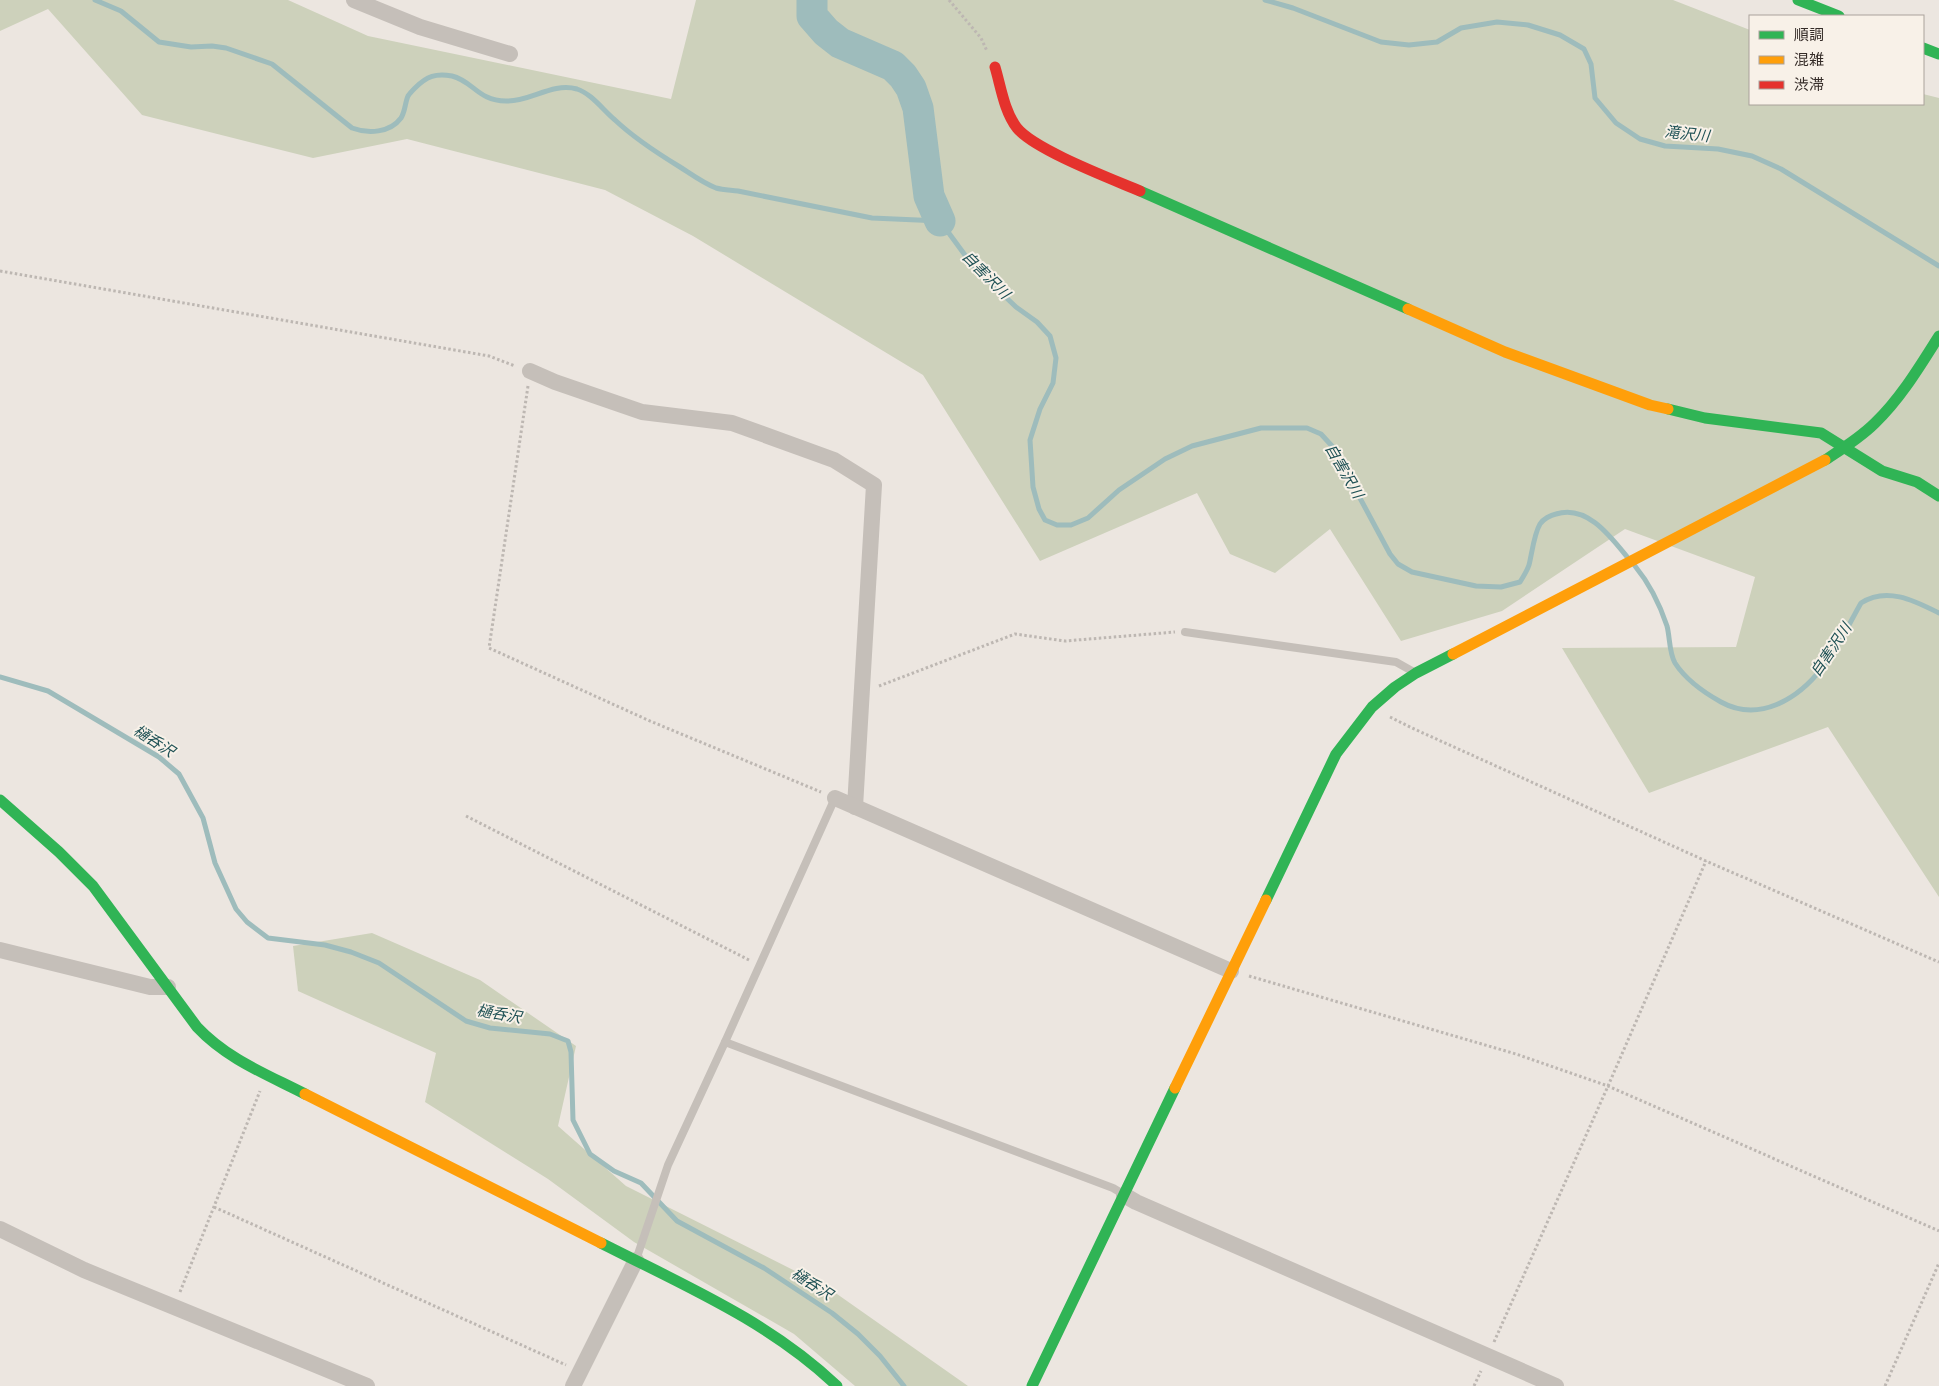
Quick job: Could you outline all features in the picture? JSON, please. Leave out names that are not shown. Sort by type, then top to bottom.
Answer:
[{"type":"street","points":[[354,0],[420,27],[510,54]]},
{"type":"street","points":[[1798,0],[1836,15]]},
{"type":"street","points":[[1924,48],[1939,54]]},
{"type":"street","points":[[995,67],[1004,99],[1014,122],[1022,134],[1074,162],[1514,355],[1650,405],[1705,418],[1821,433],[1882,471],[1917,482],[1939,496]]},
{"type":"street","points":[[1032,1386],[1336,754],[1372,707],[1395,686],[1416,673],[1813,468],[1845,447],[1880,418],[1922,363],[1939,336]]},
{"type":"street","points":[[530,371],[555,382],[642,412],[732,423],[834,460],[874,485],[855,807]]},
{"type":"street","points":[[835,798],[1231,971]]},
{"type":"street","points":[[0,800],[59,852],[93,886],[197,1027],[211,1042],[230,1056],[736,1311],[768,1330],[803,1355],[836,1386]]},
{"type":"street","points":[[0,950],[150,987],[168,988]]},
{"type":"street","points":[[1124,1195],[1136,1202],[1556,1386]]},
{"type":"street","points":[[0,1229],[84,1270],[367,1386]]},
{"type":"street","points":[[573,1386],[636,1260]]},
{"type":"lane","points":[[1185,632],[1396,662],[1416,673]]},
{"type":"lane","points":[[636,1260],[668,1165],[835,798]]},
{"type":"lane","points":[[725,1042],[1113,1188],[1124,1195]]},
{"type":"path","points":[[949,0],[981,38],[995,67]]},
{"type":"path","points":[[0,271],[489,356],[530,371],[489,648],[650,721],[835,798]]},
{"type":"path","points":[[862,692],[1015,634],[1065,641],[1185,632]]},
{"type":"path","points":[[1372,707],[1412,728],[1706,861],[1939,962]]},
{"type":"path","points":[[466,816],[760,966]]},
{"type":"path","points":[[1488,1356],[1706,861]]},
{"type":"path","points":[[1231,971],[1516,1054],[1608,1086],[1939,1231]]},
{"type":"path","points":[[175,1307],[266,1075]]},
{"type":"path","points":[[214,1207],[580,1371]]},
{"type":"path","points":[[1885,1386],[1939,1264]]},
{"type":"green space","points":[[0,0],[288,0],[368,36],[671,99],[696,0],[1673,0],[1749,30],[1749,105],[1924,105],[1924,94],[1939,98],[1939,897],[1828,727],[1649,793],[1562,648],[1736,647],[1755,577],[1625,529],[1502,611],[1401,641],[1330,529],[1275,573],[1230,554],[1197,493],[1040,561],[923,375],[693,236],[605,190],[407,139],[313,158],[142,115],[48,9],[0,31]]},
{"type":"green space","points":[[372,933],[480,980],[576,1046],[558,1126],[626,1186],[827,1287],[968,1386],[855,1386],[794,1334],[634,1242],[548,1179],[425,1102],[436,1053],[298,991],[293,946]]},
{"type":"waterway","name":"自害沢川","points":[[95,0],[121,11],[159,42],[191,47],[212,46],[226,48],[272,64],[352,128],[358,130],[378,131],[391,127],[401,118],[408,96],[419,84],[436,75],[452,76],[489,98],[506,101],[524,99],[559,88],[577,89],[588,95],[622,127],[654,151],[706,184],[716,188],[872,218],[940,221],[973,266],[1016,307],[1037,322],[1050,336],[1056,358],[1053,383],[1040,409],[1030,440],[1033,487],[1039,509],[1045,520],[1057,525],[1071,525],[1088,518],[1119,490],[1165,459],[1192,446],[1261,428],[1307,428],[1321,434],[1332,446],[1390,554],[1398,564],[1412,572],[1476,586],[1501,587],[1520,582],[1529,565],[1540,524],[1552,515],[1567,512],[1578,514],[1597,524],[1628,558]]},
{"type":"waterway","name":"自害沢川","points":[[812,0],[812,16],[826,32],[840,43],[893,66],[911,88],[918,108],[929,196],[940,221]]},
{"type":"waterway","name":"滝沢川","points":[[1265,0],[1293,8],[1381,42],[1409,45],[1437,42],[1461,28],[1497,22],[1528,25],[1560,35],[1584,49],[1591,64],[1595,98],[1616,123],[1640,139],[1665,146],[1718,149],[1752,156],[1781,169],[1939,266]]},
{"type":"waterway","name":"自害沢川","points":[[1635,566],[1661,610],[1667,626],[1675,663],[1684,675],[1701,690],[1735,708],[1763,709],[1790,698],[1812,679],[1827,661],[1861,603],[1871,598],[1881,596],[1901,597],[1939,613]]},
{"type":"waterway","name":"樋呑沢","points":[[0,677],[48,691],[159,757],[179,774],[203,818],[215,863],[236,909],[247,922],[268,938],[325,945],[351,952],[379,963],[466,1021],[490,1028],[550,1034],[568,1041],[571,1052],[573,1120],[590,1154],[614,1171],[641,1183],[677,1221],[764,1268],[832,1313],[858,1334],[880,1356],[904,1386]]},
{"type":"traffic: fast","points":[[1798,0],[1836,15]]},
{"type":"traffic: fast","points":[[1924,48],[1939,54]]},
{"type":"traffic: fast","points":[[1140,191],[1408,309]]},
{"type":"traffic: fast","points":[[1825,460],[1851,443],[1875,423],[1910,381],[1939,336]]},
{"type":"traffic: fast","points":[[1668,409],[1705,418],[1821,433],[1882,471],[1917,482],[1939,496]]},
{"type":"traffic: fast","points":[[1266,900],[1336,754],[1372,707],[1395,687],[1416,673],[1453,654]]},
{"type":"traffic: fast","points":[[0,800],[59,852],[93,886],[197,1027],[234,1057],[305,1094]]},
{"type":"traffic: fast","points":[[1032,1386],[1175,1088]]},
{"type":"traffic: fast","points":[[601,1243],[754,1323],[811,1363],[837,1386]]},
{"type":"traffic: slow","points":[[1408,309],[1505,352],[1650,405],[1668,409]]},
{"type":"traffic: slow","points":[[1453,654],[1825,460]]},
{"type":"traffic: slow","points":[[1175,1088],[1266,900]]},
{"type":"traffic: slow","points":[[305,1094],[601,1243]]},
{"type":"traffic: jam","points":[[995,67],[1009,114],[1017,128],[1026,137],[1056,154],[1140,191]]}]
